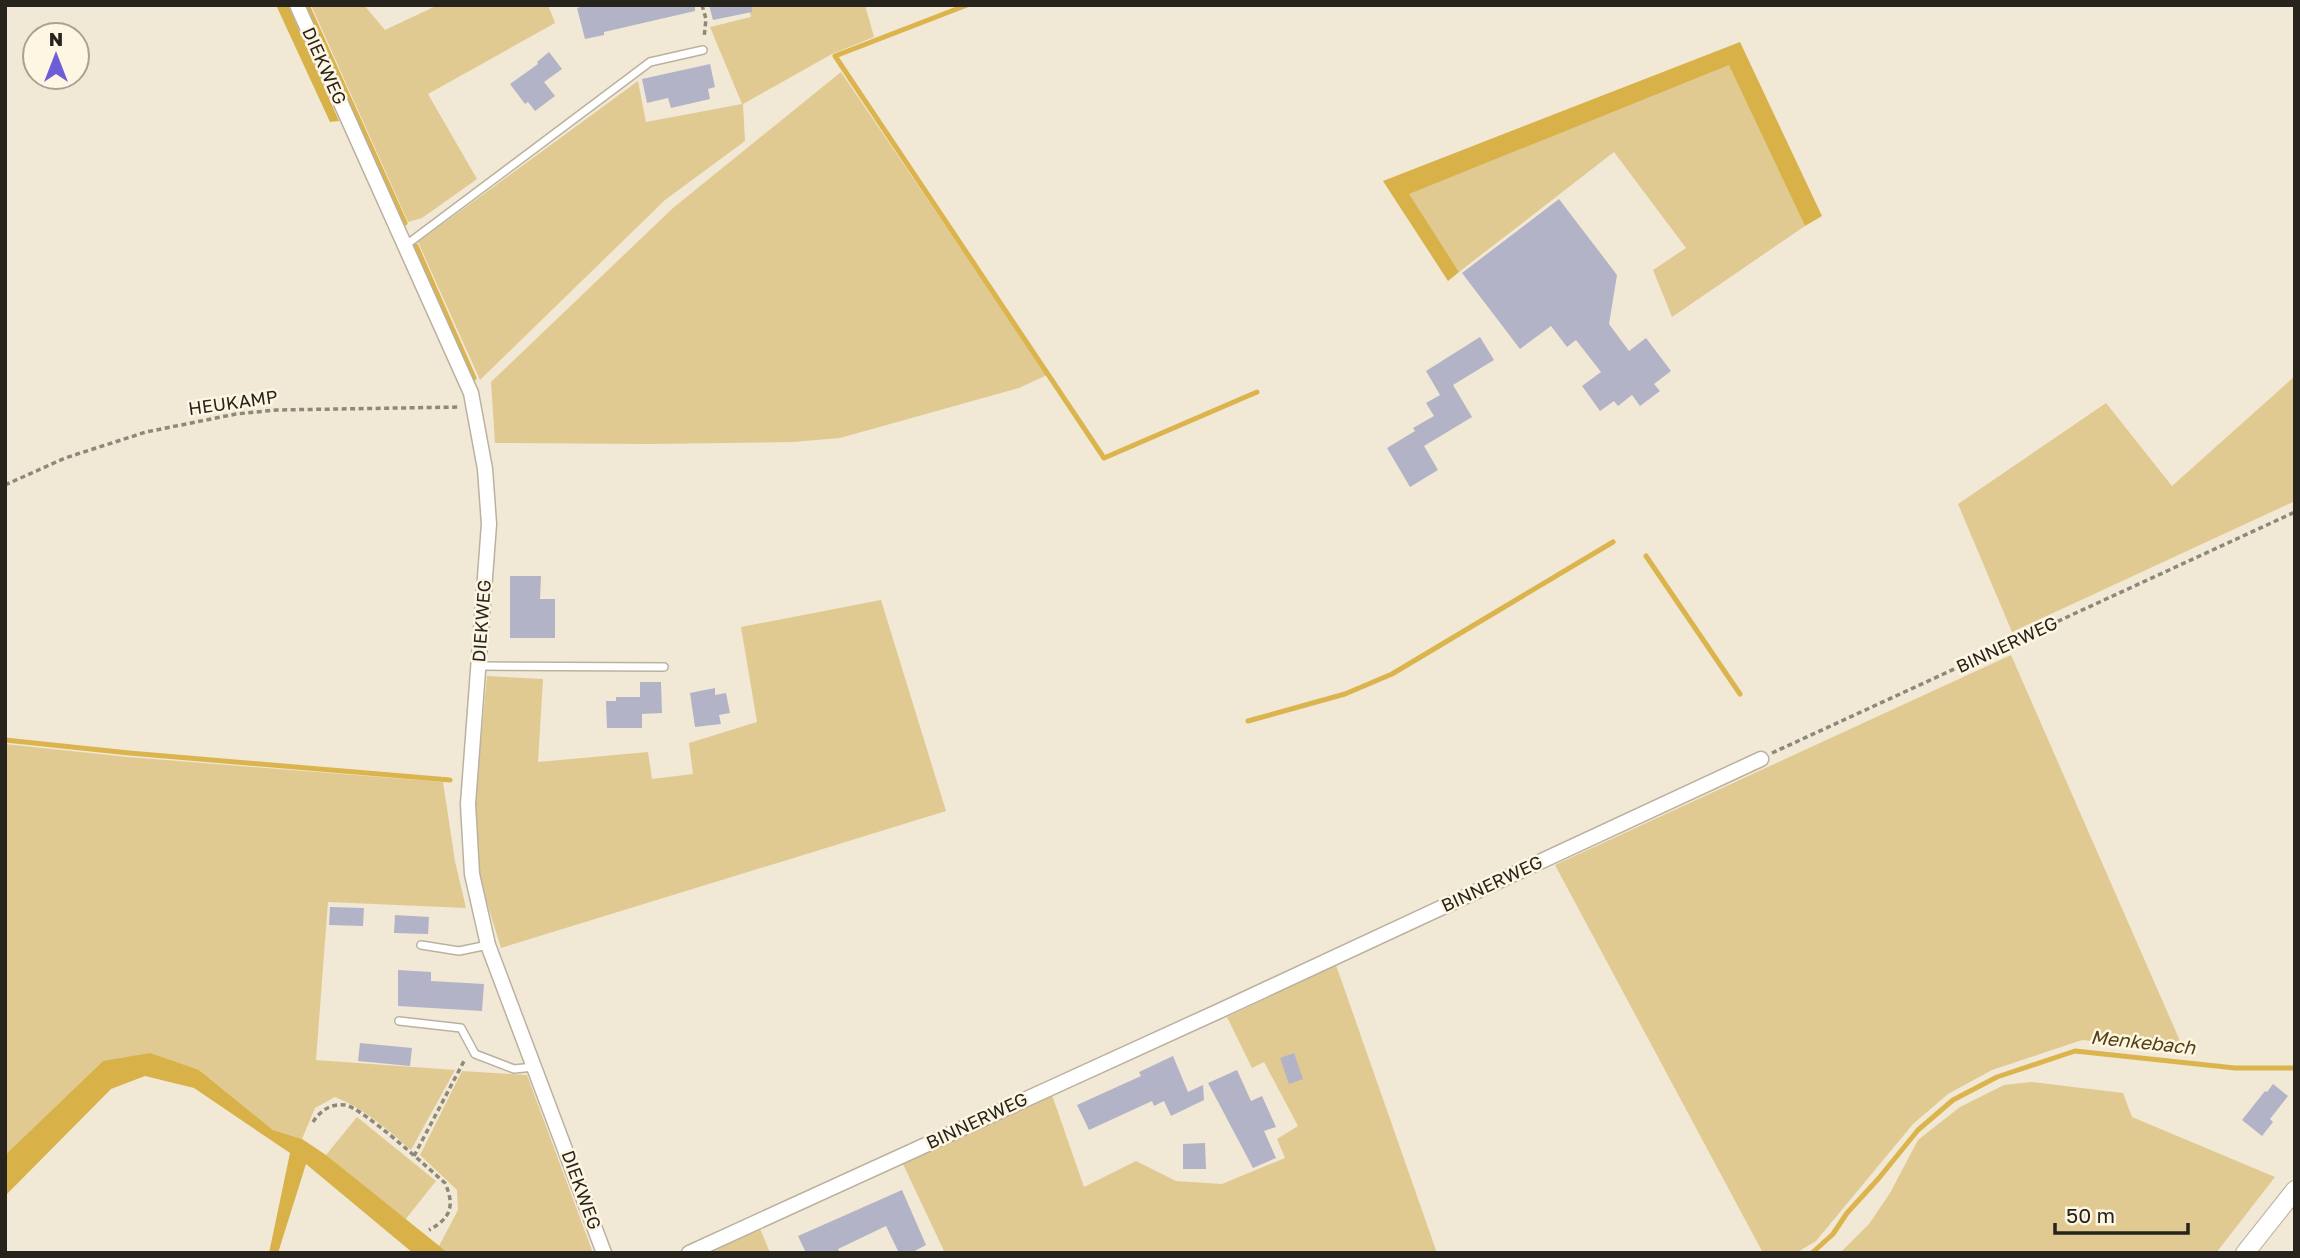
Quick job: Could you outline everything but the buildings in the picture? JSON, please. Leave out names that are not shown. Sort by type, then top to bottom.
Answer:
[{"type":"street","name":"DIEKWEG","points":[[296,5],[471,393],[485,469],[489,524],[468,804],[472,874],[488,944],[604,1253]]},
{"type":"street","name":"BINNERWEG","points":[[689,1253],[1229,1006],[1761,758]]},
{"type":"street","points":[[2245,1253],[2295,1189]]},
{"type":"lane","points":[[406,245],[650,62],[703,50]]},
{"type":"lane","points":[[479,666],[664,667]]},
{"type":"lane","points":[[421,945],[459,951],[488,944]]},
{"type":"lane","points":[[399,1021],[461,1028],[475,1054],[514,1069],[535,1067]]},
{"type":"path","points":[[702,5],[706,19],[703,50]]},
{"type":"path","name":"HEUKAMP","points":[[5,485],[65,458],[146,432],[236,414],[276,410],[474,406]]},
{"type":"path","name":"BINNERWEG","points":[[1761,758],[2295,512]]},
{"type":"path","points":[[413,1156],[464,1061],[475,1054]]},
{"type":"path","points":[[313,1122],[320,1111],[347,1105],[367,1118],[445,1183],[451,1197],[450,1210],[443,1223],[429,1230]]},
{"type":"shaded area","points":[[276,5],[288,5],[339,121],[330,122]]},
{"type":"shaded area","points":[[311,5],[364,5],[385,30],[438,5],[548,5],[555,23],[428,94],[477,179],[422,218],[408,222]]},
{"type":"shaded area","points":[[748,5],[865,5],[874,37],[832,54],[743,104],[745,141],[665,200],[480,380],[418,242],[638,81],[646,122],[742,104],[710,27],[751,17]]},
{"type":"shaded area","points":[[1740,42],[1822,216],[1805,226],[1729,65],[1409,194],[1459,272],[1448,281],[1383,181]]},
{"type":"shaded area","points":[[1730,64],[1805,226],[1672,317],[1653,270],[1686,248],[1614,152],[1459,272],[1408,194]]},
{"type":"shaded area","points":[[841,72],[1047,375],[1019,388],[840,438],[793,442],[495,443],[491,382],[673,208]]},
{"type":"shaded area","points":[[2295,376],[2295,501],[2012,632],[1958,504],[2106,403],[2172,486]]},
{"type":"shaded area","points":[[881,600],[946,811],[501,948],[478,874],[475,805],[487,676],[543,679],[538,762],[648,752],[652,779],[693,774],[689,743],[757,722],[741,627]]},
{"type":"shaded area","points":[[2011,655],[2184,1050],[2082,1040],[1992,1070],[1948,1094],[1913,1124],[1816,1241],[1796,1253],[1763,1253],[1555,865]]},
{"type":"shaded area","points":[[5,744],[128,757],[443,782],[455,861],[466,908],[328,902],[316,1060],[455,1070],[411,1150],[366,1114],[335,1097],[315,1108],[302,1139],[273,1130],[199,1070],[103,1061],[5,1155]]},
{"type":"shaded area","points":[[1336,965],[1437,1253],[945,1253],[902,1162],[1052,1095],[1084,1187],[1136,1161],[1176,1181],[1222,1184],[1285,1158],[1277,1139],[1298,1126],[1264,1062],[1252,1068],[1227,1017]]},
{"type":"shaded area","points":[[150,1053],[199,1070],[273,1130],[302,1139],[326,1155],[448,1253],[413,1253],[306,1164],[278,1253],[269,1253],[290,1153],[194,1088],[145,1076],[111,1089],[5,1196],[5,1155],[103,1061]]},
{"type":"shaded area","points":[[462,1071],[527,1075],[593,1253],[448,1253],[439,1246],[458,1210],[457,1190],[420,1155]]},
{"type":"shaded area","points":[[2031,1082],[2123,1093],[2132,1117],[2275,1177],[2216,1253],[1840,1253],[1869,1224],[1890,1193],[1918,1140],[1960,1107],[2004,1085]]},
{"type":"shaded area","points":[[357,1117],[436,1181],[405,1220],[326,1155]]},
{"type":"shaded area","points":[[759,1226],[770,1253],[700,1253]]},
{"type":"waterway","points":[[307,5],[405,223]]},
{"type":"waterway","points":[[967,5],[835,56],[1104,458],[1257,392]]},
{"type":"waterway","points":[[416,246],[474,378]]},
{"type":"waterway","points":[[1248,721],[1345,694],[1392,674],[1613,542]]},
{"type":"waterway","points":[[1646,556],[1740,694]]},
{"type":"waterway","points":[[5,740],[450,780]]},
{"type":"waterway","name":"Menkebach","points":[[1812,1253],[1833,1234],[1847,1213],[1918,1130],[1953,1100],[1997,1077],[2075,1051],[2235,1068],[2295,1068]]}]
